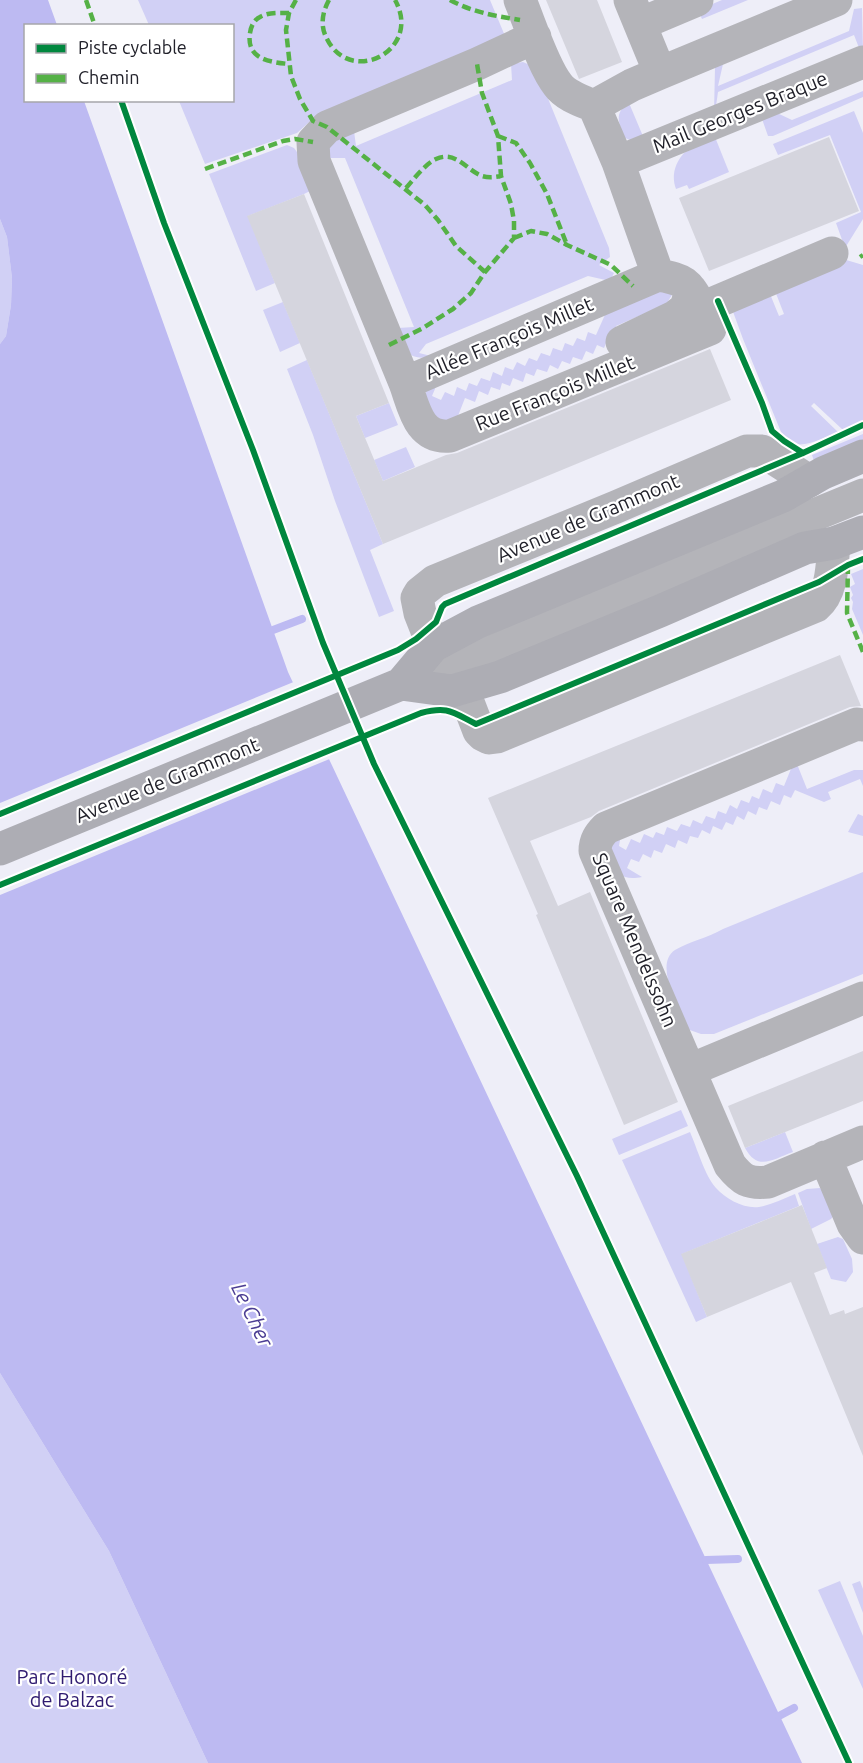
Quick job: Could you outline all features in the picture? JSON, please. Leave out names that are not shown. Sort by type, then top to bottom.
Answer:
[{"type":"main road","name":"Avenue de Grammont","points":[[0,849],[442,668],[478,622],[783,496],[808,481],[863,456]]},
{"type":"main road","name":"Avenue de Grammont","points":[[442,668],[474,686],[660,611],[805,548],[848,538]]},
{"type":"main road","name":"Avenue de Grammont","points":[[401,684],[442,668]]},
{"type":"street","points":[[520,0],[550,72],[559,87],[594,106],[618,162],[658,275],[683,281],[697,299]]},
{"type":"street","points":[[660,73],[635,12],[697,0]]},
{"type":"street","points":[[594,106],[632,85],[836,0]]},
{"type":"street","name":"Allée François Millet","points":[[535,37],[327,127],[313,142],[314,160],[405,383],[658,275]]},
{"type":"street","name":"Mail Georges Braque","points":[[618,162],[863,62]]},
{"type":"street","points":[[622,342],[676,316],[697,299],[832,253]]},
{"type":"street","name":"Rue François Millet","points":[[405,383],[420,424],[440,437],[450,436],[710,329],[697,299]]},
{"type":"street","name":"Avenue de Grammont","points":[[808,481],[762,451],[747,451],[435,581],[417,598],[420,613],[442,668],[469,705],[479,731],[489,738],[496,737],[816,606],[822,600],[848,538]]},
{"type":"street","name":"Avenue de Grammont","points":[[442,668],[863,495]]},
{"type":"street","name":"Square Mendelssohn","points":[[863,725],[857,724],[606,828],[597,839],[596,851],[730,1165],[738,1175],[747,1181],[768,1182],[863,1142]]},
{"type":"street","points":[[690,1070],[863,998]]},
{"type":"street","points":[[825,1157],[853,1224],[863,1238]]},
{"type":"green space","points":[[138,0],[490,0],[505,36],[317,115],[297,133],[205,164],[179,102],[234,102],[234,24],[149,24]]},
{"type":"green space","points":[[722,0],[748,0],[702,19],[698,10]]},
{"type":"green space","points":[[862,8],[863,52],[861,53],[854,35],[718,92],[714,113],[715,67],[723,64],[718,86],[849,31],[854,9]]},
{"type":"green space","points":[[523,62],[530,65],[538,74],[609,248],[610,257],[599,265],[614,273],[610,281],[588,276],[426,344],[419,353],[431,356],[423,358],[413,356],[398,328],[414,327],[345,158],[329,158],[329,143],[354,131],[356,146],[512,80],[511,64]]},
{"type":"green space","points":[[863,91],[863,97],[773,136],[768,136],[762,119],[777,113],[792,120]]},
{"type":"green space","points":[[629,103],[645,141],[635,142],[625,138],[619,123],[619,115]]},
{"type":"green space","points":[[854,111],[863,133],[863,219],[845,248],[836,223],[861,212],[830,135],[778,155],[773,144]]},
{"type":"green space","points":[[715,137],[729,172],[689,189],[687,185],[676,189],[674,175],[676,165],[684,153]]},
{"type":"green space","points":[[287,145],[297,152],[311,189],[304,194],[248,216],[275,283],[256,291],[209,174]]},
{"type":"green space","points":[[0,219],[7,237],[12,278],[6,336],[0,344]]},
{"type":"green space","points":[[833,256],[863,265],[863,422],[843,430],[814,403],[811,406],[838,432],[807,444],[792,443],[781,432],[732,309],[770,294],[779,316],[784,314],[775,291]]},
{"type":"green space","points":[[655,288],[673,293],[667,303],[616,326],[627,354],[616,344],[607,341],[604,348],[597,345],[593,354],[586,351],[582,360],[573,357],[570,364],[562,361],[558,369],[550,365],[547,372],[537,369],[534,376],[526,373],[523,382],[513,378],[510,386],[502,383],[500,390],[491,387],[488,395],[479,391],[475,402],[465,398],[454,426],[426,413],[426,385],[440,377],[432,396],[441,400],[445,392],[454,396],[457,387],[466,391],[469,383],[477,386],[481,378],[490,381],[493,372],[502,376],[505,367],[513,370],[517,362],[525,366],[529,358],[537,361],[541,353],[550,356],[553,348],[562,351],[565,343],[573,346],[577,338],[585,341],[588,332],[596,335],[608,308]]},
{"type":"green space","points":[[283,302],[300,343],[280,352],[263,310]]},
{"type":"green space","points":[[307,360],[383,544],[370,550],[394,611],[379,617],[287,369]]},
{"type":"green space","points":[[389,403],[398,425],[365,438],[356,416]]},
{"type":"green space","points":[[863,434],[863,446],[814,461],[812,455]]},
{"type":"green space","points":[[406,447],[415,467],[383,481],[374,460]]},
{"type":"green space","points":[[863,569],[863,635],[852,609],[853,595],[850,587],[855,584],[851,574]]},
{"type":"green space","points":[[795,759],[807,789],[854,770],[863,770],[863,786],[860,779],[828,792],[831,799],[824,802],[795,790],[791,798],[784,795],[780,805],[771,801],[767,810],[759,807],[756,815],[748,811],[744,820],[737,816],[733,825],[726,822],[722,830],[713,826],[710,834],[702,830],[698,838],[690,836],[687,844],[678,840],[675,848],[666,844],[662,853],[654,850],[651,858],[643,854],[639,862],[631,859],[627,868],[642,877],[624,877],[615,868],[610,837],[622,828],[619,846],[626,850],[631,839],[640,843],[644,834],[653,838],[656,832],[664,835],[667,827],[677,831],[681,824],[690,827],[693,820],[702,824],[706,816],[715,819],[718,811],[726,814],[730,805],[737,809],[741,800],[749,803],[752,796],[759,799],[763,789],[772,793],[776,783],[784,786]]},
{"type":"green space","points":[[858,814],[863,816],[863,836],[848,832]]},
{"type":"green space","points":[[863,872],[863,974],[714,1034],[701,1034],[687,1029],[674,1000],[667,976],[669,957],[675,950]]},
{"type":"green space","points":[[681,1110],[688,1126],[619,1155],[612,1139]]},
{"type":"green space","points":[[690,1132],[708,1176],[725,1196],[741,1205],[759,1207],[795,1194],[799,1206],[682,1254],[707,1317],[696,1322],[622,1160]]},
{"type":"green space","points":[[785,1132],[793,1152],[779,1158],[761,1162],[755,1160],[745,1148]]},
{"type":"green space","points":[[820,1188],[834,1215],[831,1219],[811,1229],[798,1193],[807,1189]]},
{"type":"green space","points":[[838,1237],[843,1239],[852,1259],[853,1272],[846,1282],[831,1279],[817,1244]]},
{"type":"green space","name":"Parc Honoré de Balzac","points":[[0,1373],[109,1551],[208,1763],[0,1763]]},
{"type":"green space","points":[[840,1581],[863,1636],[863,1689],[818,1590]]},
{"type":"green space","points":[[860,1581],[863,1589],[863,1613],[852,1584]]},
{"type":"water","name":"Le Cher","points":[[0,0],[48,0],[57,24],[24,24],[24,102],[84,102],[288,672],[802,1763],[208,1763],[109,1551],[0,1373],[0,344],[6,336],[12,278],[7,237],[0,219]]},
{"type":"pier","points":[[296,681],[332,758],[0,895],[0,803]]},
{"type":"building","points":[[546,0],[597,0],[622,62],[579,79]]},
{"type":"building","points":[[829,137],[859,211],[709,271],[679,198]]},
{"type":"building","points":[[304,194],[389,403],[356,416],[383,481],[710,349],[731,400],[383,544],[247,216]]},
{"type":"building","points":[[840,655],[861,706],[850,707],[530,841],[558,906],[590,892],[678,1102],[624,1125],[488,798]]},
{"type":"building","points":[[863,1051],[863,1101],[745,1148],[728,1106]]},
{"type":"building","points":[[802,1205],[827,1268],[814,1273],[830,1315],[844,1310],[845,1314],[863,1307],[863,1456],[791,1282],[707,1317],[681,1254]]},
{"type":"waterway","points":[[273,630],[302,619]]},
{"type":"waterway","points":[[706,1560],[738,1559]]},
{"type":"waterway","points":[[779,1716],[794,1708]]},
{"type":"marked path","points":[[86,0],[94,24]]},
{"type":"marked path","points":[[296,0],[289,13],[286,30],[291,76],[300,99],[313,121],[327,127],[425,205],[456,246],[485,272]]},
{"type":"marked path","points":[[329,0],[323,20],[323,29],[327,39],[338,53],[352,60],[366,61],[380,56],[392,47],[400,34],[401,18],[395,0]]},
{"type":"marked path","points":[[450,0],[475,11],[520,20]]},
{"type":"marked path","points":[[289,13],[263,15],[254,22],[250,33],[252,49],[260,58],[289,64]]},
{"type":"marked path","points":[[389,345],[423,328],[453,309],[471,293],[485,272],[514,238],[511,204],[501,176],[498,136],[482,93],[477,64]]},
{"type":"marked path","points":[[498,136],[516,143],[530,163],[547,194],[567,245]]},
{"type":"marked path","points":[[205,169],[283,141],[295,139],[313,142]]},
{"type":"marked path","points":[[406,188],[428,164],[443,157],[455,159],[482,176],[501,176]]},
{"type":"marked path","points":[[514,238],[531,231],[547,234],[611,265],[633,286]]},
{"type":"marked path","points":[[848,565],[847,613],[863,652]]},
{"type":"cycle path","points":[[122,102],[164,223],[253,450],[323,643],[374,764],[577,1176],[849,1763]]},
{"type":"cycle path","points":[[718,301],[772,431],[803,453]]},
{"type":"cycle path","points":[[0,814],[398,650],[416,639],[436,622],[445,604],[803,453],[863,425]]},
{"type":"cycle path","points":[[0,885],[421,713],[438,710],[450,711],[476,724],[819,582],[863,559]]}]
